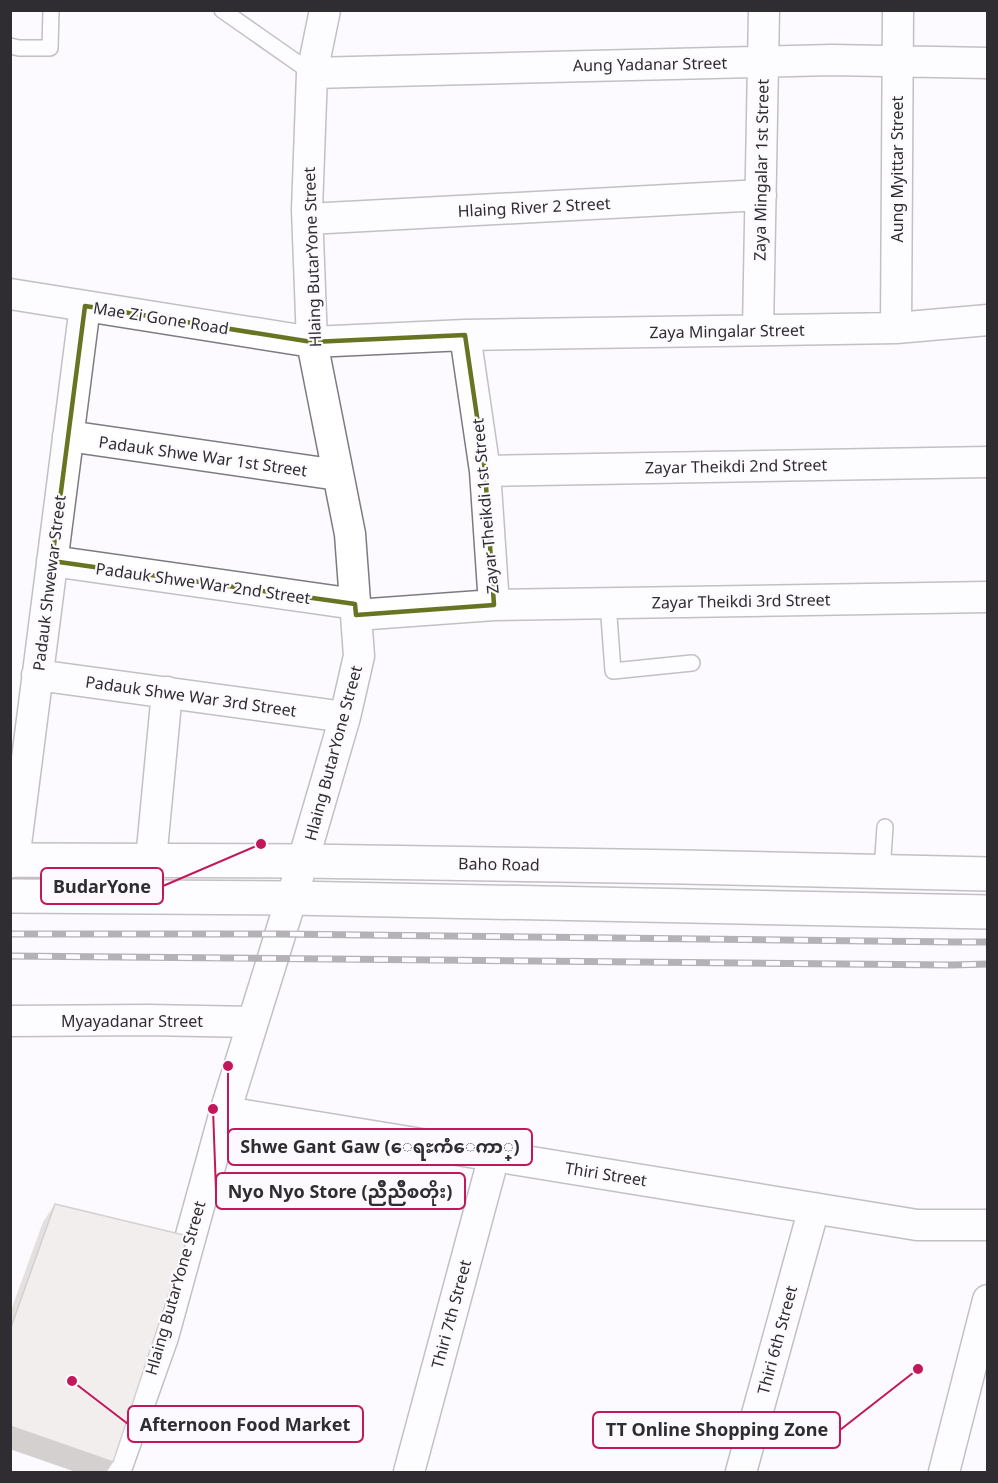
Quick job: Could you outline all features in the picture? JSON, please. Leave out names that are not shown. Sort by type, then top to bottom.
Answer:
[{"type":"main road","name":"Baho Road","points":[[12,861],[303,861],[987,873]]},
{"type":"main road","points":[[10,896],[292,898],[987,912]]},
{"type":"street","name":"Hlaing ButarYone Street","points":[[115,1473],[163,1337],[225,1112],[292,898],[345,717],[359,656],[350,534],[312,342],[308,219],[312,73],[325,10]]},
{"type":"street","name":"Zaya Mingalar 1st Street","points":[[758,330],[764,10]]},
{"type":"street","name":"Aung Myittar Street","points":[[896,328],[898,10]]},
{"type":"street","name":"Aung Yadanar Street","points":[[312,73],[764,61],[987,63]]},
{"type":"street","name":"Hlaing River 2 Street","points":[[308,219],[761,195]]},
{"type":"street","name":"Mae Zi Gone Road","points":[[10,294],[312,342],[465,335]]},
{"type":"street","name":"Padauk Shwewar Street","points":[[12,861],[85,306]]},
{"type":"street","name":"Zaya Mingalar Street","points":[[465,335],[896,328],[987,320]]},
{"type":"street","name":"Zayar Theikdi 1st Street","points":[[465,335],[485,471],[494,605]]},
{"type":"street","name":"Padauk Shwe War 1st Street","points":[[68,436],[338,475]]},
{"type":"street","name":"Zayar Theikdi 2nd Street","points":[[485,471],[987,462]]},
{"type":"street","name":"Padauk Shwe War 2nd Street","points":[[52,561],[356,609],[494,605]]},
{"type":"street","name":"Zayar Theikdi 3rd Street","points":[[494,605],[987,597]]},
{"type":"street","name":"Padauk Shwe War 3rd Street","points":[[38,675],[345,717]]},
{"type":"street","points":[[151,860],[167,693]]},
{"type":"street","name":"Myayadanar Street","points":[[10,1021],[253,1022]]},
{"type":"street","name":"Thiri Street","points":[[225,1112],[917,1225],[987,1225]]},
{"type":"street","name":"Thiri 7th Street","points":[[409,1473],[494,1156]]},
{"type":"street","name":"Thiri 6th Street","points":[[741,1473],[814,1208]]},
{"type":"street","points":[[944,1473],[987,1300]]},
{"type":"lane","points":[[10,45],[19,48],[50,48],[51,10]]},
{"type":"lane","points":[[222,10],[312,73]]},
{"type":"lane","points":[[608,603],[613,671],[692,663]]},
{"type":"lane","points":[[882,871],[885,827]]},
{"type":"highlighted area","points":[[85,306],[312,342],[465,335],[485,471],[494,605],[356,615],[355,604],[52,561]]},
{"type":"building","points":[[55,1204],[188,1236],[113,1462],[10,1426],[10,1330]]},
{"type":"railway","points":[[10,934],[280,934],[988,942]]},
{"type":"railway","points":[[10,956],[988,964]]},
{"type":"place","name":"BudarYone","points":[[261,844]]},
{"type":"place","name":"Shwe Gant Gaw (ေရႊကံံေကာ္)","points":[[228,1066]]},
{"type":"place","name":"Nyo Nyo Store (ညိဳညိဳစတိုး)","points":[[213,1109]]},
{"type":"place","name":"TT Online Shopping Zone","points":[[918,1369]]},
{"type":"place","name":"Afternoon Food Market","points":[[72,1381]]}]
